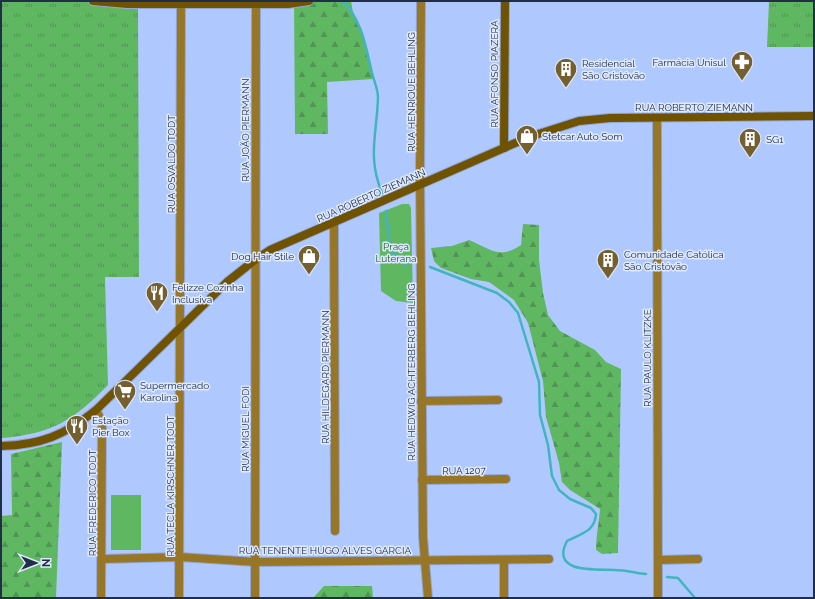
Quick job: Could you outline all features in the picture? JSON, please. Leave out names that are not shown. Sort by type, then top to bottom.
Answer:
[{"type":"main road","points":[[93,1],[112,3],[256,2],[288,4],[309,1]]},
{"type":"main road","name":"RUA AFONSO PIAZERA","points":[[504,148],[505,1]]},
{"type":"main road","name":"RUA ROBERTO ZIEMANN","points":[[1,446],[33,444],[51,438],[81,422],[96,410],[227,282],[255,260],[288,242],[504,148],[546,131],[579,122],[625,118],[814,116]]},
{"type":"street","name":"RUA HENRIQUE BEHLING","points":[[420,184],[421,1]]},
{"type":"street","name":"RUA OSVALDO TODT","points":[[181,2],[181,326]]},
{"type":"street","name":"RUA JOÃO PIERMANN","points":[[255,260],[256,2]]},
{"type":"street","name":"RUA PAULO KLITZKE","points":[[657,118],[658,598]]},
{"type":"street","name":"RUA HEDWIG ACHTERBERG BEHLING","points":[[420,184],[422,480],[428,598]]},
{"type":"street","name":"RUA HILDEGARD PIERMANN","points":[[334,222],[335,531]]},
{"type":"street","name":"RUA MIGUEL FODI","points":[[255,260],[255,598]]},
{"type":"street","name":"RUA TECLA KIRSCHNER TODT","points":[[179,598],[181,326]]},
{"type":"street","points":[[421,401],[498,400]]},
{"type":"street","name":"RUA FREDERICO TODT","points":[[96,410],[102,422],[101,598]]},
{"type":"street","name":"RUA 1207","points":[[422,480],[506,480]]},
{"type":"street","name":"RUA TENENTE HUGO ALVES GARCIA","points":[[102,559],[180,557],[256,562],[425,559],[504,560],[549,558]]},
{"type":"street","points":[[658,560],[698,559]]},
{"type":"street","points":[[504,560],[504,598]]},
{"type":"green space","points":[[1,1],[138,1],[139,277],[105,277],[108,385],[73,416],[49,429],[20,436],[2,438]]},
{"type":"green space","points":[[294,1],[351,1],[353,12],[364,38],[373,79],[327,82],[328,134],[295,134]]},
{"type":"green space","points":[[769,1],[814,1],[814,47],[767,47]]},
{"type":"green space","name":"Praça Luterana","points":[[402,204],[409,204],[411,208],[413,303],[396,301],[381,291],[379,213]]},
{"type":"green space","points":[[523,224],[539,225],[539,260],[543,293],[548,315],[560,331],[595,350],[606,362],[621,369],[618,553],[602,554],[596,550],[600,509],[570,490],[562,482],[559,463],[546,417],[543,381],[528,323],[514,300],[489,282],[471,279],[441,268],[434,261],[431,248],[452,246],[469,240],[495,252],[507,252],[521,245]]},
{"type":"green space","points":[[62,442],[56,598],[1,598],[1,516],[12,515],[11,454]]},
{"type":"green space","points":[[111,495],[141,495],[141,550],[111,550]]},
{"type":"green space","points":[[324,586],[372,586],[373,598],[313,598]]},
{"type":"waterway","points":[[342,1],[349,8],[359,25],[377,91],[378,97],[374,156],[377,180],[382,193]]},
{"type":"waterway","points":[[386,211],[390,250],[406,265]]},
{"type":"waterway","points":[[430,267],[497,293],[509,302],[518,313],[539,382],[540,415],[548,445],[552,476],[559,490],[570,499],[591,508],[596,514],[595,520],[590,529],[567,541],[563,552],[565,559],[570,564],[578,568],[623,570],[646,574]]},
{"type":"waterway","points":[[667,577],[678,578],[695,598]]},
{"type":"place","name":"Farmácia Unisul","points":[[742,82]]},
{"type":"place","name":"Residencial São Cristóvão","points":[[566,88]]},
{"type":"place","name":"Stetcar Auto Som","points":[[527,156]]},
{"type":"place","name":"SG1","points":[[750,158]]},
{"type":"place","name":"Dog Hair Stile","points":[[309,276]]},
{"type":"place","name":"Comunidade Católica São Cristóvão","points":[[608,280]]},
{"type":"place","name":"Felizze Cozinha Inclusiva","points":[[157,312]]},
{"type":"place","name":"Supermercado Karolina","points":[[125,410]]},
{"type":"place","name":"Estação Pier Box","points":[[77,446]]}]
